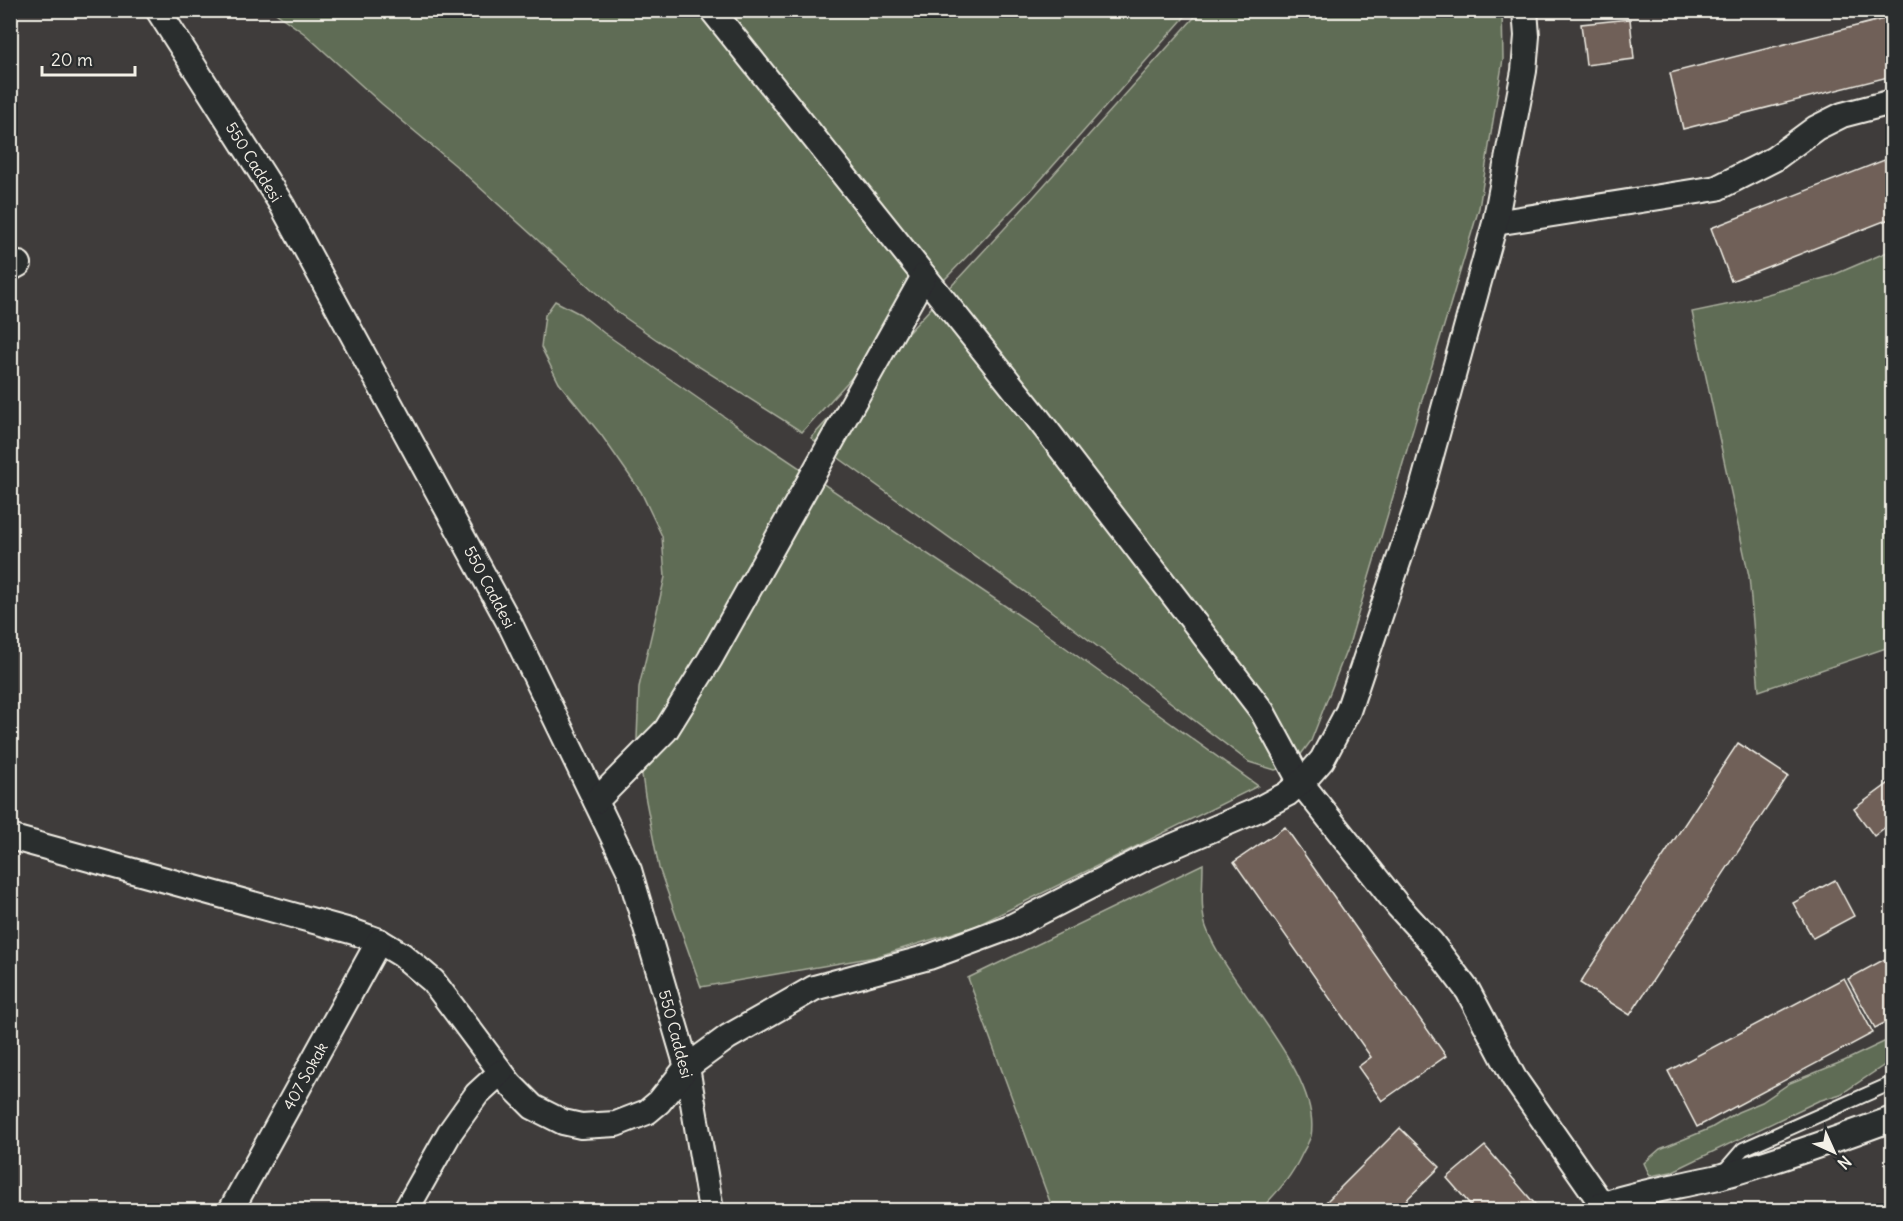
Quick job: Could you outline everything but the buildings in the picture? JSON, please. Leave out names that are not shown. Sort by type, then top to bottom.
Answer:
[{"type":"street","name":"550 Caddesi","points":[[158,10],[282,205],[511,626],[629,870],[687,1066],[711,1210]]},
{"type":"street","points":[[712,10],[1036,416],[1262,711],[1301,783],[1399,907],[1431,942],[1468,991],[1514,1078],[1603,1208],[1630,1196],[1721,1176],[1812,1148],[1893,1119]]},
{"type":"street","points":[[10,837],[354,932],[379,941],[402,955],[433,981],[501,1072],[533,1107],[548,1116],[581,1126],[598,1126],[616,1124],[647,1112],[659,1102],[687,1066],[728,1037],[814,988],[929,957],[1013,926],[1144,858],[1255,811],[1287,794],[1301,783],[1322,760],[1348,711],[1418,503],[1495,222],[1524,71],[1527,36],[1525,10]]},
{"type":"street","points":[[1495,222],[1717,188],[1774,159],[1816,128],[1842,115],[1893,102]]},
{"type":"street","points":[[596,801],[666,730],[710,659],[924,276]]},
{"type":"street","name":"407 Sokak","points":[[231,1210],[379,941]]},
{"type":"street","points":[[406,1210],[450,1132],[477,1094],[501,1072]]},
{"type":"lane","points":[[1721,1176],[1724,1169],[1743,1149],[1893,1083]]},
{"type":"green space","points":[[273,11],[1190,11],[1037,184],[887,339],[802,432],[617,312],[455,165],[382,104],[305,34]]},
{"type":"green space","points":[[1200,11],[1502,11],[1503,59],[1479,208],[1350,641],[1311,741],[1293,765],[1275,770],[1249,762],[1043,605],[811,438],[1028,203]]},
{"type":"green space","points":[[1892,250],[1892,646],[1759,691],[1749,576],[1692,312],[1740,302],[1831,276]]},
{"type":"green space","points":[[555,301],[580,314],[752,436],[1041,630],[1258,786],[976,926],[875,957],[701,987],[659,868],[637,739],[639,687],[665,577],[662,536],[641,492],[602,436],[559,383],[541,347],[545,315]]},
{"type":"green space","points":[[1203,864],[1202,904],[1206,927],[1217,950],[1288,1058],[1302,1085],[1311,1111],[1311,1136],[1289,1177],[1260,1210],[1053,1210],[968,978]]},
{"type":"green space","points":[[1888,1040],[1892,1051],[1889,1062],[1841,1094],[1818,1101],[1671,1172],[1650,1176],[1644,1163],[1660,1149],[1711,1128],[1738,1112],[1762,1102],[1790,1083]]}]
